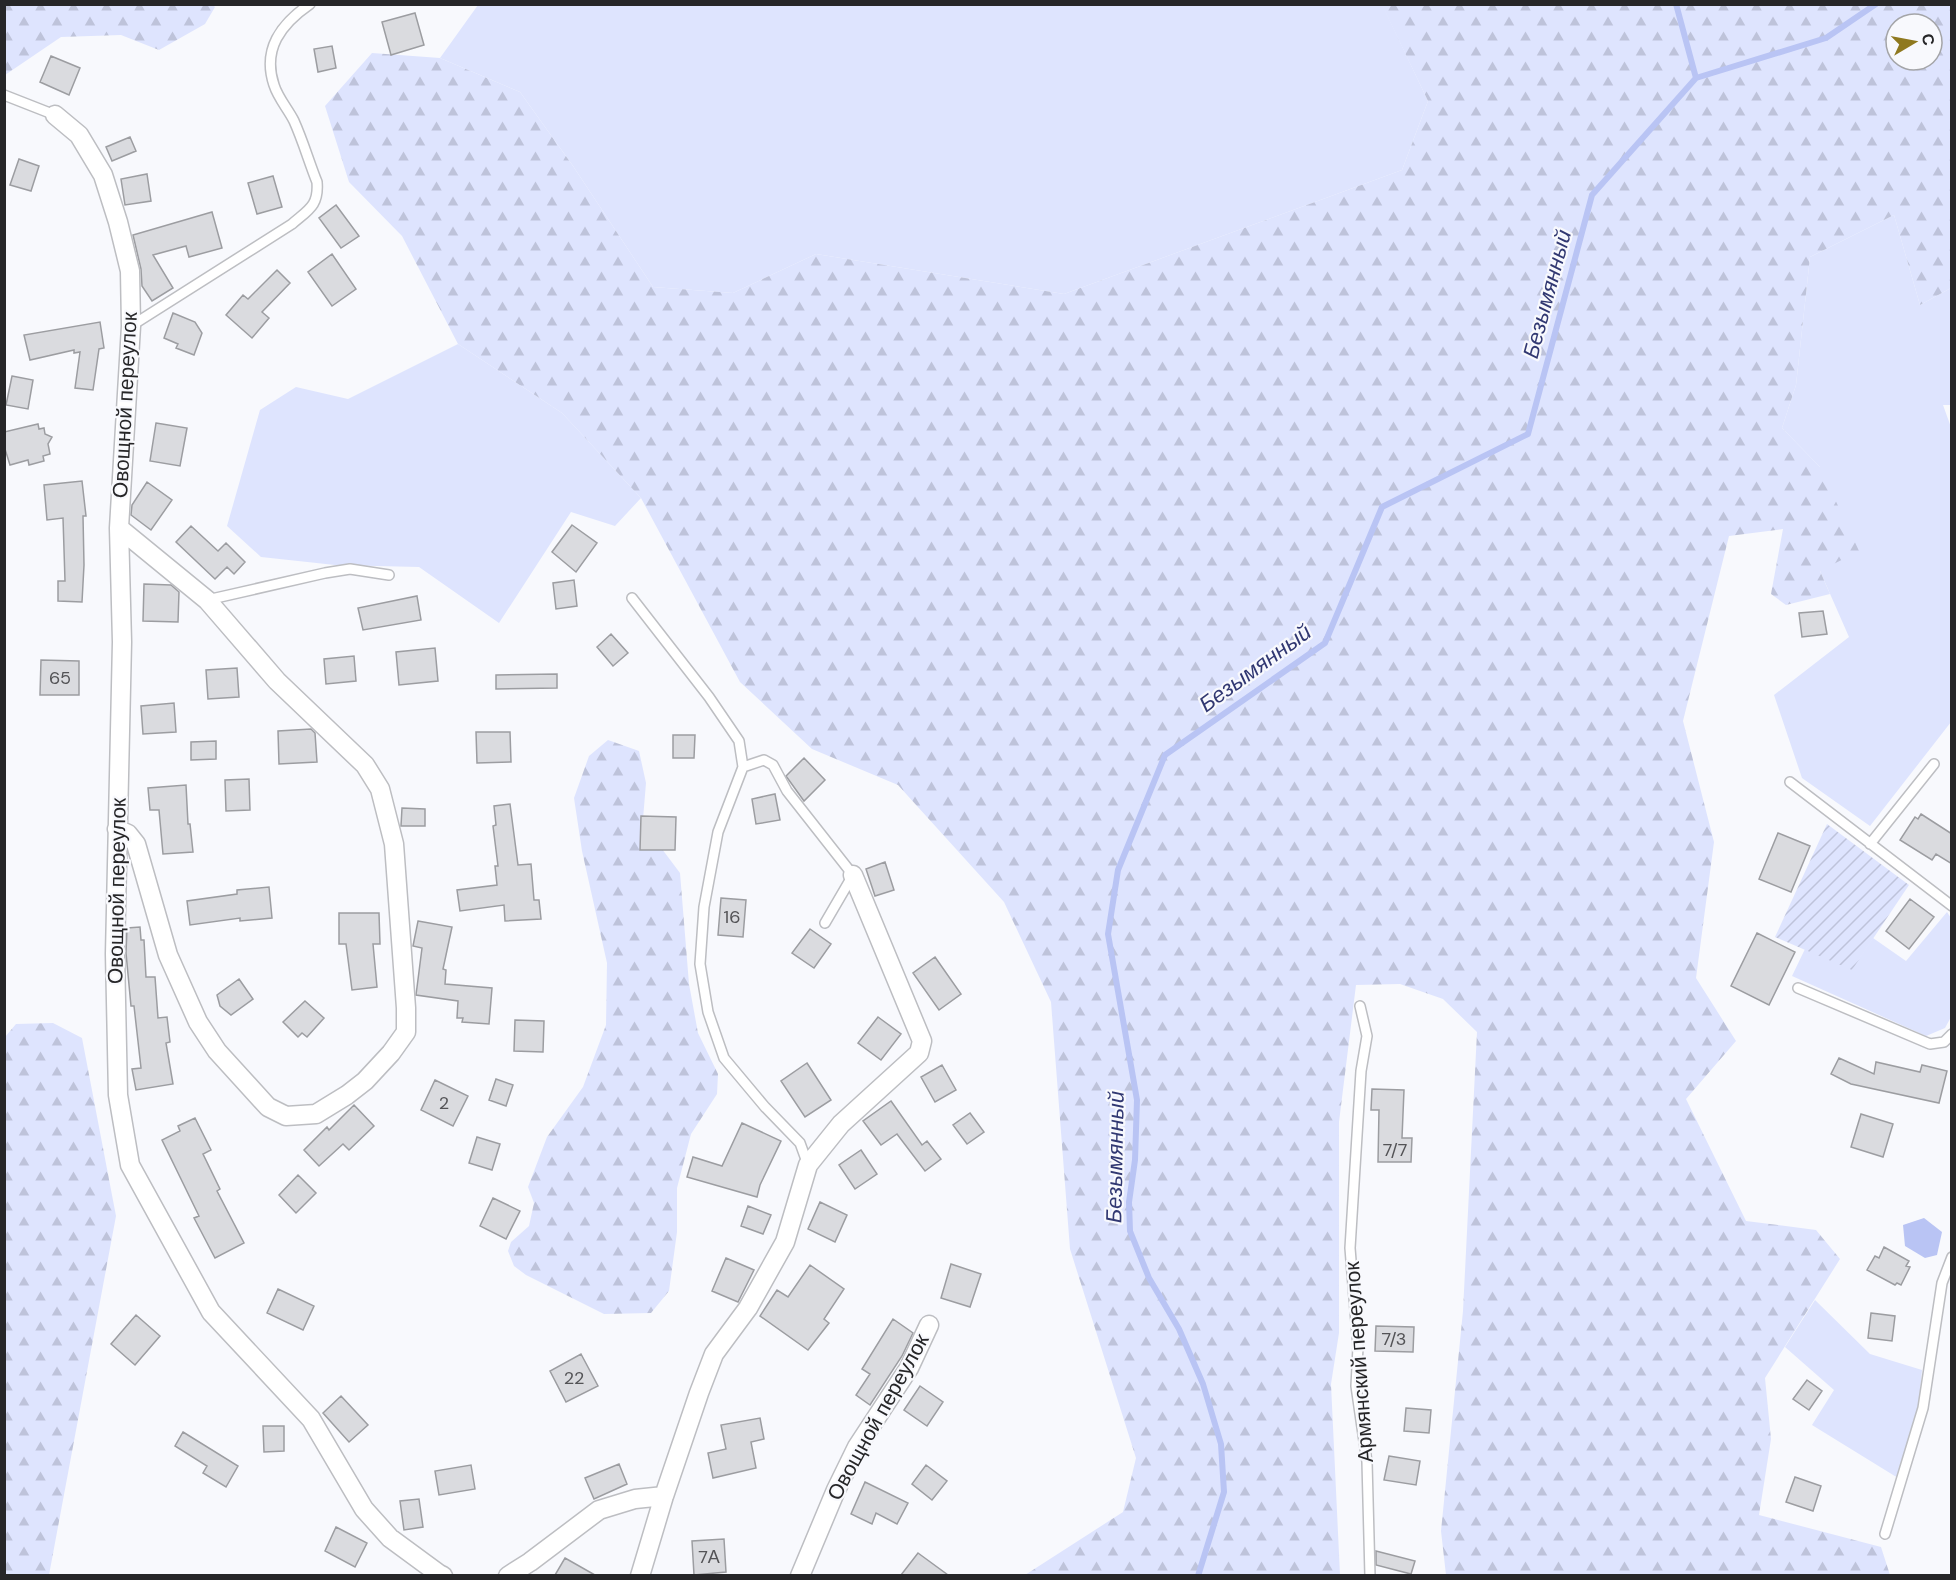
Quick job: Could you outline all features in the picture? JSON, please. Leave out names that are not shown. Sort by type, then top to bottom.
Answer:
[{"type":"street","name":"Овощной переулок","points":[[55,115],[79,135],[103,175],[118,222],[130,272],[131,327],[119,528],[122,642],[115,954],[118,1095],[130,1165],[211,1312],[311,1419],[364,1509],[390,1538],[439,1574],[444,1575]]},
{"type":"street","points":[[117,829],[128,834],[136,844],[168,955],[198,1022],[217,1051],[268,1107],[286,1116],[316,1114],[365,1081],[391,1053],[406,1032],[406,1008],[394,844],[380,789],[366,765],[277,681],[207,600],[119,528]]},
{"type":"street","points":[[640,1575],[664,1496],[714,1354],[748,1308],[785,1242],[808,1165],[841,1124],[919,1053],[922,1047],[922,1041],[853,876]]},
{"type":"street","name":"Овощной переулок","points":[[800,1575],[857,1447],[909,1368],[929,1325]]},
{"type":"street","points":[[508,1575],[530,1562],[599,1510],[635,1499],[664,1496]]},
{"type":"lane","points":[[131,327],[292,224],[315,204],[318,192],[317,182],[294,120],[274,87],[270,69],[272,44],[293,16],[310,4]]},
{"type":"lane","points":[[4,95],[55,115]]},
{"type":"lane","points":[[207,600],[350,569],[389,575]]},
{"type":"lane","points":[[632,598],[709,697],[739,741],[743,767],[718,832],[704,907],[700,964],[708,1012],[724,1058],[765,1107],[800,1143],[808,1165]]},
{"type":"lane","points":[[743,767],[764,760],[773,765],[787,791],[853,876],[825,923]]},
{"type":"lane","points":[[1870,844],[1934,764]]},
{"type":"lane","points":[[1790,782],[1952,906]]},
{"type":"lane","points":[[1797,988],[1930,1044],[1944,1042],[1952,1034]]},
{"type":"lane","name":"Армянский переулок","points":[[1360,1006],[1367,1036],[1361,1071],[1350,1248],[1358,1347],[1356,1386],[1366,1461],[1370,1575]]},
{"type":"lane","points":[[1884,1534],[1923,1408],[1942,1282],[1952,1257]]},
{"type":"green space","points":[[1382,4],[1428,101],[1402,170],[1064,294],[816,254],[733,293],[653,287],[573,166],[520,92],[440,58],[478,5]]},
{"type":"green space","points":[[5,5],[213,5],[215,7],[205,24],[159,50],[121,35],[61,37],[5,75]]},
{"type":"green space","points":[[1382,5],[1951,5],[1951,288],[1920,305],[1894,215],[1810,257],[1796,385],[1782,428],[1820,467],[1859,551],[1820,571],[1830,594],[1786,605],[1771,594],[1783,529],[1729,536],[1683,721],[1714,842],[1696,978],[1736,1041],[1686,1099],[1746,1221],[1816,1230],[1840,1259],[1765,1378],[1771,1439],[1759,1515],[1881,1547],[1890,1575],[1446,1575],[1441,1531],[1463,1311],[1477,1032],[1443,999],[1400,984],[1356,985],[1339,1122],[1339,1333],[1331,1384],[1340,1575],[1025,1575],[1123,1512],[1136,1458],[1070,1249],[1051,1002],[1004,902],[898,785],[812,749],[740,682],[641,498],[562,413],[458,344],[402,236],[349,182],[325,106],[372,53],[440,58],[520,92],[573,166],[653,287],[733,293],[816,254],[1064,294],[1402,170],[1428,101]]},
{"type":"green space","points":[[1894,215],[1920,305],[1951,288],[1951,405],[1943,405],[1952,430],[1951,722],[1870,826],[1802,778],[1774,695],[1849,637],[1820,571],[1820,467],[1782,428],[1796,385],[1810,257]]},
{"type":"green space","points":[[458,344],[562,413],[641,498],[615,526],[571,512],[499,623],[419,567],[335,565],[261,557],[227,526],[260,410],[296,387],[348,399]]},
{"type":"green space","points":[[608,740],[639,751],[646,783],[643,819],[680,873],[689,984],[698,1033],[718,1074],[717,1094],[691,1134],[677,1188],[677,1232],[669,1291],[651,1313],[604,1314],[526,1275],[514,1266],[508,1251],[511,1242],[529,1226],[534,1203],[528,1187],[547,1137],[583,1087],[606,1025],[607,963],[582,851],[574,798],[589,756]]},
{"type":"green space","points":[[1827,824],[1909,885],[1852,970],[1775,937]]},
{"type":"green space","points":[[1947,912],[1951,918],[1951,1017],[1945,1028],[1926,1036],[1792,976],[1805,949],[1852,969],[1873,938],[1906,961]]},
{"type":"green space","points":[[53,1023],[82,1038],[116,1216],[49,1575],[5,1575],[5,1037],[16,1024]]},
{"type":"green space","points":[[1815,1300],[1870,1354],[1922,1370],[1918,1414],[1898,1478],[1812,1425],[1834,1390],[1785,1347]]},
{"type":"water","points":[[1924,1218],[1942,1232],[1937,1255],[1925,1258],[1905,1246],[1903,1225]]},
{"type":"building","points":[[415,13],[424,45],[391,55],[382,22]]},
{"type":"building","points":[[332,46],[336,68],[318,72],[314,49]]},
{"type":"building","points":[[51,56],[80,68],[69,95],[40,82]]},
{"type":"building","points":[[130,137],[136,151],[112,161],[106,147]]},
{"type":"building","points":[[19,159],[39,166],[31,191],[10,185]]},
{"type":"building","points":[[147,174],[151,201],[125,205],[121,179]]},
{"type":"building","points":[[273,176],[282,207],[257,214],[248,183]]},
{"type":"building","points":[[336,205],[359,236],[341,248],[319,218]]},
{"type":"building","points":[[212,212],[222,248],[189,257],[186,246],[153,255],[173,288],[152,301],[142,286],[141,269],[133,235]]},
{"type":"building","points":[[332,254],[356,289],[332,306],[308,272]]},
{"type":"building","points":[[277,270],[290,283],[262,312],[269,318],[252,338],[226,315],[243,295],[248,299]]},
{"type":"building","points":[[173,313],[195,322],[202,333],[194,355],[176,348],[178,344],[164,338]]},
{"type":"building","points":[[100,322],[104,348],[99,349],[93,390],[75,388],[80,352],[74,353],[74,350],[30,360],[24,335]]},
{"type":"building","points":[[12,376],[33,380],[28,409],[6,405]]},
{"type":"building","points":[[156,423],[187,428],[180,466],[150,461]]},
{"type":"building","points":[[38,424],[39,429],[44,428],[45,434],[52,437],[48,444],[50,454],[43,456],[44,461],[29,465],[28,460],[10,465],[4,446],[4,432]]},
{"type":"building","points":[[82,481],[86,516],[83,516],[82,602],[58,601],[58,581],[65,581],[63,518],[47,520],[44,485]]},
{"type":"building","points":[[147,482],[172,500],[151,530],[131,515],[132,505]]},
{"type":"building","points":[[572,525],[597,543],[576,572],[552,552]]},
{"type":"building","points":[[191,526],[218,551],[226,543],[245,562],[234,574],[227,567],[215,579],[176,542]]},
{"type":"building","points":[[574,580],[577,606],[556,609],[553,583]]},
{"type":"building","points":[[144,584],[171,585],[179,592],[178,622],[143,621]]},
{"type":"building","points":[[417,596],[421,620],[363,630],[358,608]]},
{"type":"building","points":[[1823,611],[1827,634],[1802,637],[1799,613]]},
{"type":"building","points":[[611,634],[628,653],[613,666],[597,647]]},
{"type":"building","points":[[435,648],[438,681],[399,685],[396,652]]},
{"type":"building","points":[[354,656],[356,681],[326,684],[324,659]]},
{"type":"building","points":[[41,660],[79,661],[79,695],[40,695]]},
{"type":"building","points":[[237,668],[239,697],[208,699],[206,670]]},
{"type":"building","points":[[557,674],[557,688],[496,689],[496,675]]},
{"type":"building","points":[[174,703],[176,732],[143,734],[141,706]]},
{"type":"building","points":[[311,729],[315,733],[317,762],[279,764],[278,731]]},
{"type":"building","points":[[476,732],[510,732],[511,762],[477,763]]},
{"type":"building","points":[[673,735],[695,735],[694,758],[673,758]]},
{"type":"building","points":[[216,741],[216,759],[191,760],[191,742]]},
{"type":"building","points":[[804,758],[825,780],[804,801],[786,776]]},
{"type":"building","points":[[249,779],[250,810],[226,811],[225,780]]},
{"type":"building","points":[[186,785],[188,824],[190,824],[193,852],[163,854],[159,810],[150,810],[148,788]]},
{"type":"building","points":[[775,794],[780,820],[756,824],[752,799]]},
{"type":"building","points":[[510,804],[518,865],[531,864],[534,900],[539,900],[541,919],[505,921],[504,905],[460,911],[457,890],[497,885],[494,806]]},
{"type":"building","points":[[402,808],[425,809],[425,826],[401,826]]},
{"type":"building","points":[[1921,814],[1952,834],[1952,864],[1936,854],[1932,860],[1900,840],[1915,817],[1918,819]]},
{"type":"building","points":[[641,816],[676,817],[675,850],[640,850]]},
{"type":"building","points":[[1778,833],[1810,846],[1791,892],[1759,879]]},
{"type":"building","points":[[885,862],[894,890],[875,896],[866,869]]},
{"type":"building","points":[[269,887],[272,918],[240,921],[240,918],[190,925],[187,901],[237,894],[237,890]]},
{"type":"building","points":[[721,898],[746,900],[743,937],[718,935]]},
{"type":"building","points":[[1910,899],[1934,917],[1909,949],[1886,931]]},
{"type":"building","points":[[339,913],[379,913],[380,944],[373,944],[377,987],[352,990],[346,944],[339,944]]},
{"type":"building","points":[[418,921],[452,927],[443,969],[446,970],[445,984],[492,988],[489,1024],[462,1022],[463,1018],[457,1018],[458,1001],[416,995],[422,948],[413,946]]},
{"type":"building","points":[[140,927],[141,940],[144,940],[146,977],[155,977],[158,1018],[167,1017],[170,1042],[166,1043],[173,1084],[136,1090],[132,1069],[141,1068],[134,1006],[131,1006],[126,953],[127,928]]},
{"type":"building","points":[[810,929],[831,944],[814,968],[792,953]]},
{"type":"building","points":[[1757,933],[1795,952],[1769,1005],[1731,986]]},
{"type":"building","points":[[935,957],[961,994],[939,1010],[913,973]]},
{"type":"building","points":[[239,979],[253,999],[231,1015],[220,1006],[217,995]]},
{"type":"building","points":[[305,1001],[324,1018],[307,1037],[302,1033],[298,1037],[283,1022]]},
{"type":"building","points":[[878,1017],[901,1034],[881,1060],[858,1043]]},
{"type":"building","points":[[515,1020],[544,1021],[543,1052],[514,1051]]},
{"type":"building","points":[[1839,1058],[1874,1074],[1876,1062],[1920,1072],[1922,1065],[1947,1071],[1939,1103],[1851,1084],[1831,1074]]},
{"type":"building","points":[[807,1063],[831,1100],[805,1117],[781,1081]]},
{"type":"building","points":[[942,1065],[956,1090],[935,1102],[921,1077]]},
{"type":"building","points":[[496,1079],[513,1085],[506,1106],[489,1100]]},
{"type":"building","points":[[435,1080],[468,1096],[453,1126],[421,1110]]},
{"type":"building","points":[[1372,1089],[1404,1090],[1402,1138],[1412,1138],[1411,1162],[1378,1162],[1379,1110],[1371,1110]]},
{"type":"building","points":[[891,1101],[922,1145],[927,1141],[941,1159],[925,1171],[897,1134],[881,1145],[863,1121]]},
{"type":"building","points":[[354,1105],[374,1126],[349,1150],[343,1144],[319,1166],[304,1150],[327,1127],[329,1130]]},
{"type":"building","points":[[970,1113],[984,1132],[967,1144],[953,1125]]},
{"type":"building","points":[[1861,1114],[1893,1124],[1883,1157],[1851,1147]]},
{"type":"building","points":[[195,1118],[211,1150],[203,1154],[220,1189],[217,1191],[244,1243],[215,1258],[194,1218],[199,1216],[162,1140],[180,1131],[178,1126]]},
{"type":"building","points":[[742,1123],[781,1141],[760,1185],[757,1197],[687,1177],[693,1157],[722,1166]]},
{"type":"building","points":[[477,1137],[500,1144],[492,1170],[469,1163]]},
{"type":"building","points":[[861,1150],[877,1174],[855,1189],[839,1165]]},
{"type":"building","points":[[298,1175],[316,1193],[296,1213],[279,1195]]},
{"type":"building","points":[[493,1198],[520,1211],[506,1239],[480,1226]]},
{"type":"building","points":[[820,1202],[847,1215],[835,1242],[808,1229]]},
{"type":"building","points":[[748,1206],[771,1215],[763,1234],[741,1226]]},
{"type":"building","points":[[1884,1247],[1909,1261],[1906,1266],[1910,1267],[1901,1285],[1897,1283],[1895,1285],[1867,1270],[1875,1256],[1879,1258]]},
{"type":"building","points":[[726,1258],[754,1270],[738,1302],[712,1291]]},
{"type":"building","points":[[951,1264],[981,1274],[970,1307],[941,1298]]},
{"type":"building","points":[[810,1265],[844,1289],[824,1319],[829,1323],[808,1350],[760,1316],[777,1290],[788,1297]]},
{"type":"building","points":[[278,1289],[314,1306],[303,1330],[267,1313]]},
{"type":"building","points":[[1871,1313],[1895,1316],[1892,1341],[1868,1338]]},
{"type":"building","points":[[136,1315],[160,1336],[135,1365],[111,1344]]},
{"type":"building","points":[[893,1319],[913,1333],[902,1356],[870,1405],[856,1395],[870,1374],[862,1369]]},
{"type":"building","points":[[1376,1326],[1414,1327],[1413,1352],[1375,1351]]},
{"type":"building","points":[[581,1354],[598,1386],[566,1402],[550,1371]]},
{"type":"building","points":[[1807,1380],[1822,1391],[1809,1410],[1793,1399]]},
{"type":"building","points":[[920,1386],[943,1402],[927,1426],[904,1410]]},
{"type":"building","points":[[341,1396],[368,1425],[349,1442],[323,1413]]},
{"type":"building","points":[[1406,1408],[1431,1410],[1429,1433],[1404,1431]]},
{"type":"building","points":[[760,1418],[764,1439],[751,1442],[756,1468],[713,1478],[708,1453],[726,1449],[721,1425]]},
{"type":"building","points":[[263,1426],[284,1426],[284,1451],[264,1452]]},
{"type":"building","points":[[183,1432],[238,1466],[226,1487],[203,1473],[207,1466],[175,1446]]},
{"type":"building","points":[[1389,1456],[1420,1461],[1416,1485],[1384,1480]]},
{"type":"building","points":[[619,1464],[627,1484],[594,1499],[585,1478]]},
{"type":"building","points":[[471,1465],[475,1489],[439,1495],[435,1471]]},
{"type":"building","points":[[926,1465],[947,1481],[932,1500],[912,1484]]},
{"type":"building","points":[[1795,1477],[1821,1486],[1813,1511],[1786,1502]]},
{"type":"building","points":[[865,1482],[908,1503],[897,1524],[876,1513],[872,1524],[851,1514]]},
{"type":"building","points":[[419,1499],[423,1527],[404,1530],[400,1501]]},
{"type":"building","points":[[336,1527],[367,1543],[355,1567],[325,1551]]},
{"type":"building","points":[[724,1539],[726,1572],[694,1575],[692,1541]]},
{"type":"building","points":[[1376,1551],[1415,1561],[1411,1574],[1376,1565]]},
{"type":"building","points":[[918,1553],[948,1575],[901,1575]]},
{"type":"building","points":[[565,1558],[595,1575],[555,1575]]},
{"type":"waterway","points":[[1676,4],[1696,78]]},
{"type":"waterway","name":"Безымянный","points":[[1198,1576],[1224,1492],[1221,1444],[1203,1384],[1179,1329],[1149,1278],[1130,1231],[1129,1202],[1135,1160],[1137,1100],[1108,934],[1118,870],[1165,755],[1325,643],[1382,507],[1528,434],[1592,195],[1696,78],[1826,38],[1876,4]]}]
